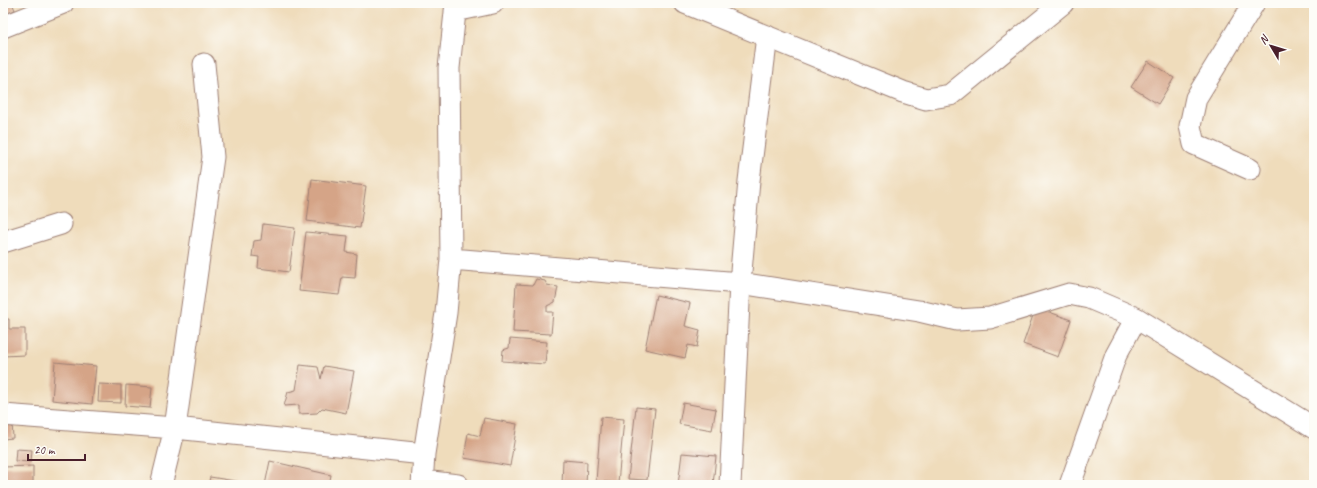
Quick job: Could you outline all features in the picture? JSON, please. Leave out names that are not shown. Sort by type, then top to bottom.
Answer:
[{"type":"street","points":[[3,27],[63,3]]},
{"type":"street","points":[[458,485],[422,483],[424,454],[446,314],[451,259],[449,68],[456,7],[493,3]]},
{"type":"street","points":[[685,3],[903,92],[926,99],[950,95],[1063,3]]},
{"type":"street","points":[[1250,169],[1194,144],[1190,126],[1196,98],[1254,3]]},
{"type":"street","points":[[730,485],[740,283],[749,180],[767,36]]},
{"type":"street","points":[[161,485],[175,428],[213,157],[204,64]]},
{"type":"street","points":[[3,242],[61,224]]},
{"type":"street","points":[[451,259],[740,283],[919,311],[957,320],[990,318],[1069,294],[1089,298],[1136,318],[1314,428]]},
{"type":"street","points":[[1070,485],[1116,355],[1136,318]]},
{"type":"street","points":[[3,415],[175,428],[424,454]]},
{"type":"building","points":[[3,3],[12,3],[15,10],[3,15]]},
{"type":"building","points":[[1148,61],[1174,78],[1158,104],[1131,87]]},
{"type":"building","points":[[312,179],[366,186],[360,228],[307,221]]},
{"type":"building","points":[[263,224],[295,228],[289,272],[258,268],[259,257],[252,256],[254,241],[261,240]]},
{"type":"building","points":[[306,232],[348,236],[346,252],[357,254],[355,278],[342,277],[339,295],[299,291]]},
{"type":"building","points":[[536,279],[545,281],[547,285],[558,287],[555,302],[547,306],[547,312],[553,312],[551,334],[513,332],[516,284],[533,285]]},
{"type":"building","points":[[656,295],[690,303],[685,326],[700,330],[697,347],[688,345],[685,358],[645,349]]},
{"type":"building","points":[[1036,307],[1071,320],[1058,357],[1023,344]]},
{"type":"building","points":[[3,319],[9,319],[9,329],[25,329],[25,355],[3,356]]},
{"type":"building","points":[[510,339],[547,342],[545,364],[502,361],[503,350],[509,348]]},
{"type":"building","points":[[55,362],[96,366],[92,404],[52,400]]},
{"type":"building","points":[[300,365],[318,367],[321,379],[324,366],[354,371],[346,413],[322,408],[317,413],[299,414],[299,405],[284,406],[288,392],[296,390]]},
{"type":"building","points":[[99,384],[121,385],[121,403],[98,402]]},
{"type":"building","points":[[126,385],[152,387],[150,408],[125,406]]},
{"type":"building","points":[[683,403],[716,409],[712,430],[679,424]]},
{"type":"building","points":[[636,407],[655,409],[647,480],[628,479]]},
{"type":"building","points":[[601,417],[624,419],[618,483],[596,481]]},
{"type":"building","points":[[484,418],[517,424],[510,466],[464,458],[468,433],[480,436]]},
{"type":"building","points":[[12,423],[13,438],[3,439],[3,424]]},
{"type":"building","points":[[16,449],[32,450],[31,462],[15,461]]},
{"type":"building","points":[[682,453],[716,456],[713,485],[678,485]]},
{"type":"building","points":[[563,460],[587,462],[586,485],[562,485]]},
{"type":"building","points":[[270,461],[331,475],[329,485],[265,485]]},
{"type":"building","points":[[33,466],[33,485],[3,485],[3,467]]},
{"type":"building","points":[[210,477],[254,484],[254,485],[208,485]]}]
